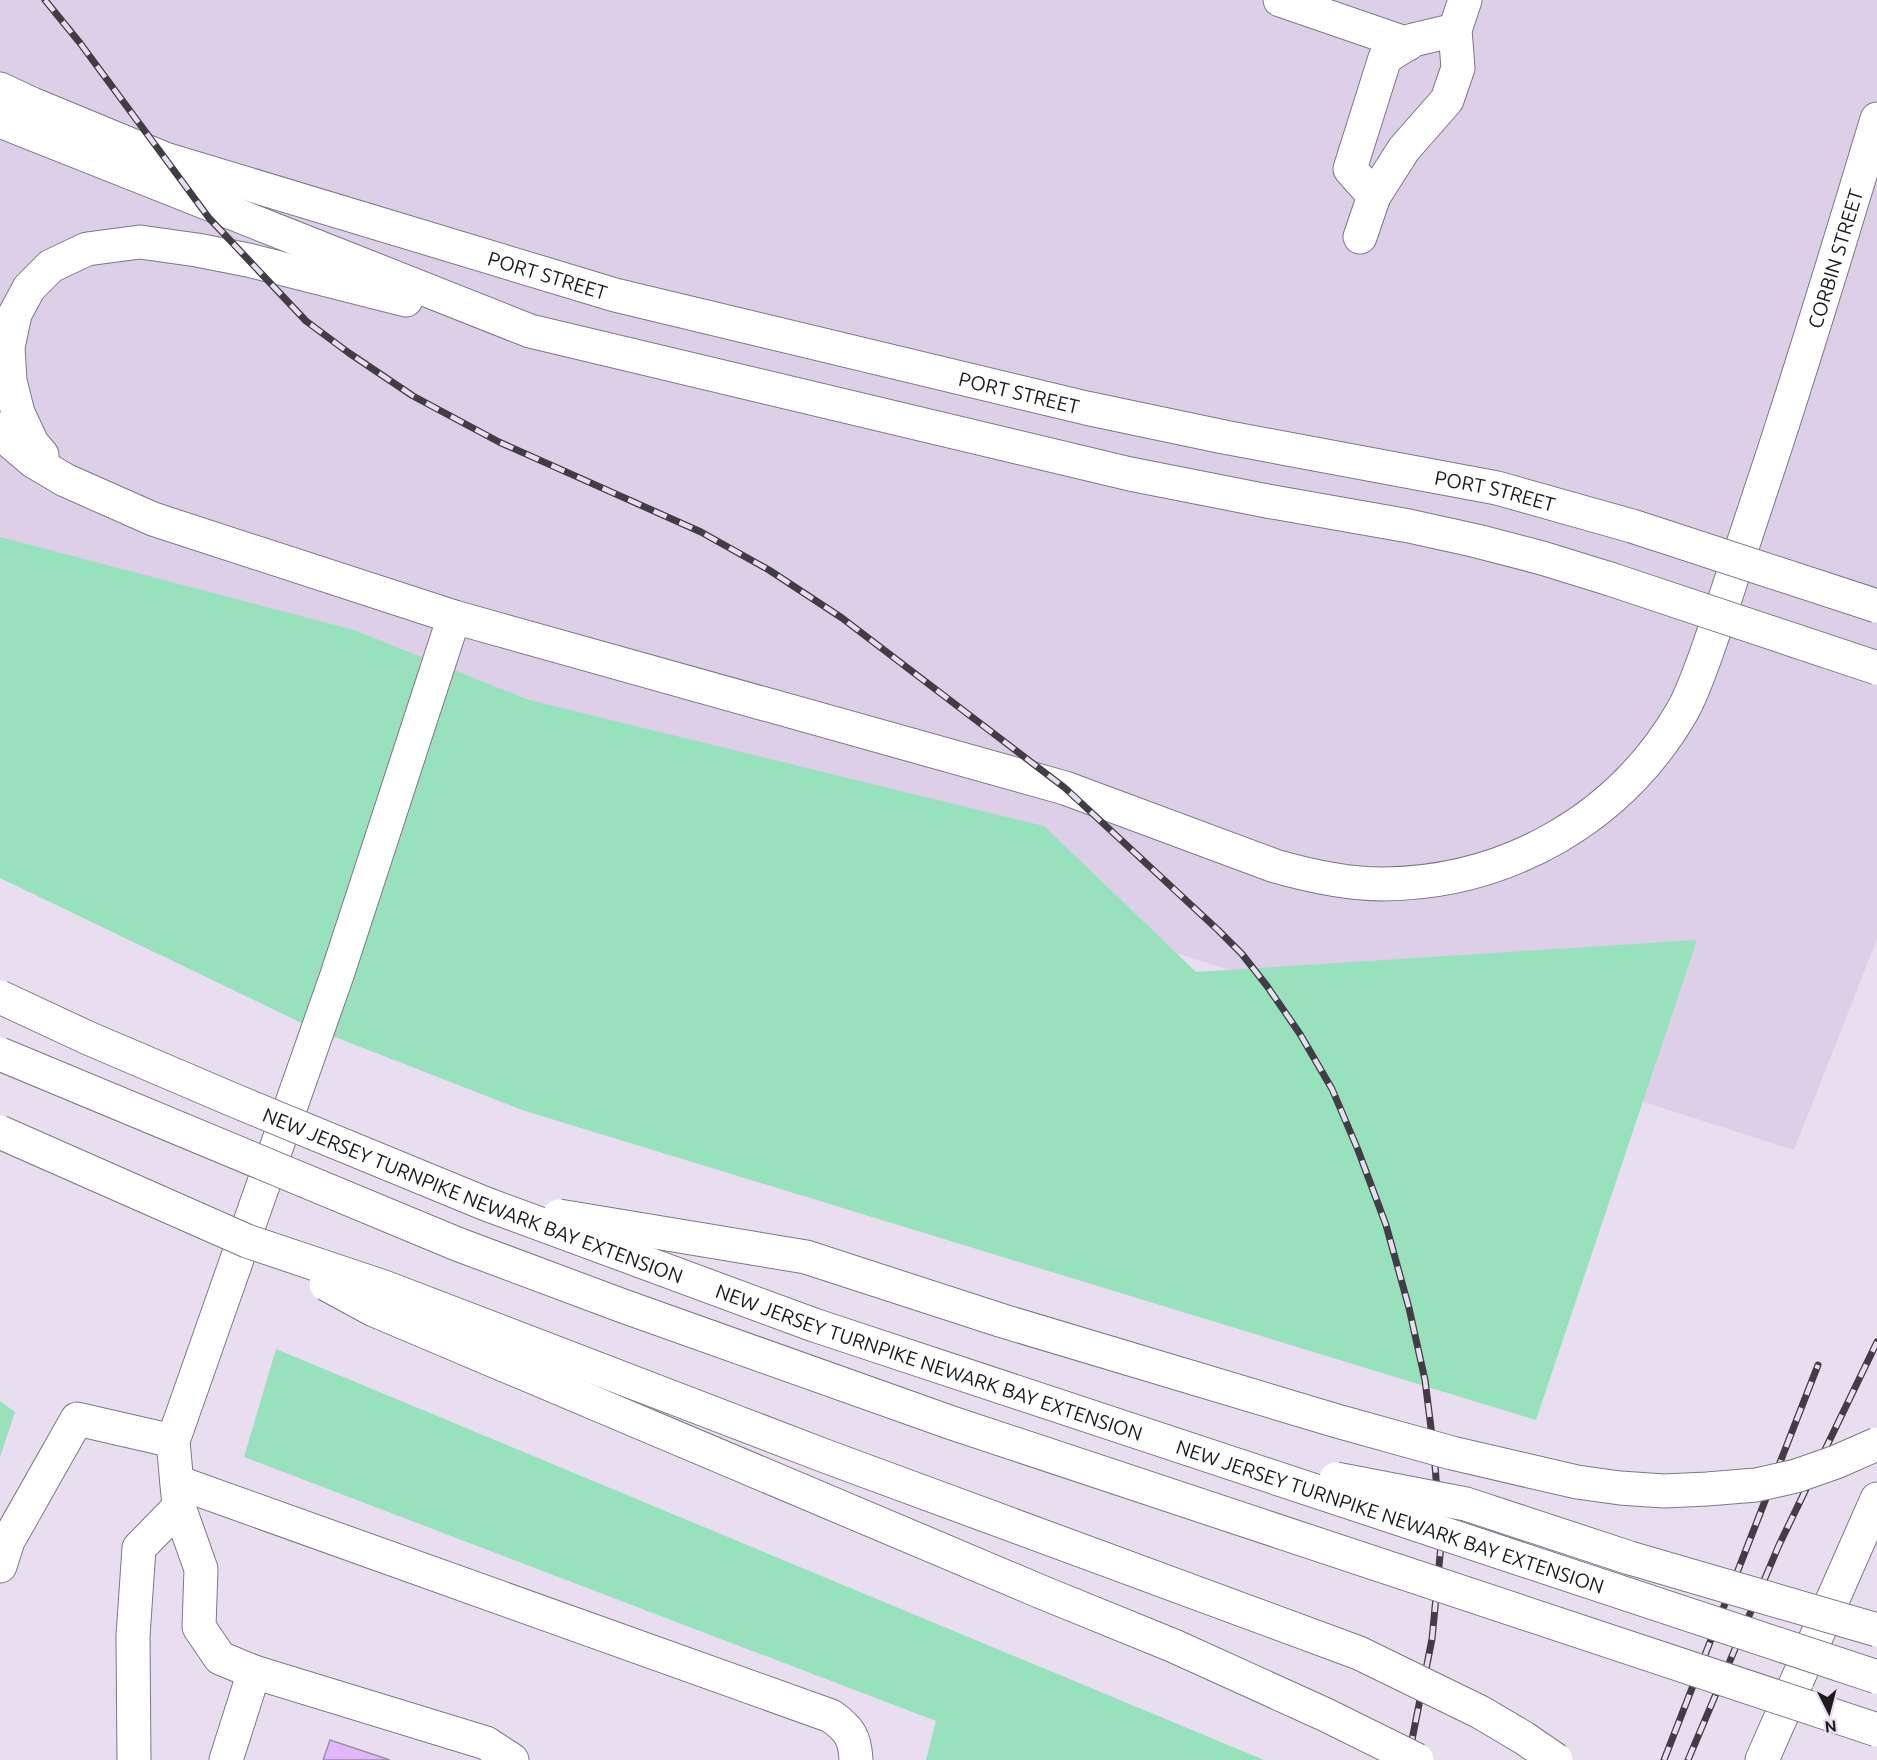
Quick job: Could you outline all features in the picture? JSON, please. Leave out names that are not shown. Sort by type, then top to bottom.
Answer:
[{"type":"main road","points":[[1280,0],[1408,44]]},
{"type":"main road","points":[[1374,196],[1350,169],[1385,58],[1460,15]]},
{"type":"main road","points":[[1360,237],[1374,196],[1404,149],[1447,100],[1458,68],[1460,15]]},
{"type":"main road","name":"PORT STREET","points":[[0,89],[165,159],[615,295],[1109,413],[1497,488],[1632,526],[1877,606]]},
{"type":"main road","name":"CORBIN STREET","points":[[0,429],[33,461],[65,480],[153,519],[454,617],[1065,788],[1275,866],[1310,876],[1345,882],[1381,884],[1417,883],[1452,878],[1520,857],[1583,822],[1611,800],[1636,775],[1659,747],[1684,708],[1707,652],[1803,364],[1877,119]]},
{"type":"main road","points":[[0,121],[530,331]]},
{"type":"main road","points":[[65,480],[53,470],[33,443],[18,413],[10,381],[8,347],[15,314],[29,288],[51,266],[87,249],[140,242],[248,260],[530,331],[1130,474],[1409,526],[1477,541],[1610,579],[1877,668]]},
{"type":"main road","points":[[454,617],[337,975],[173,1441],[178,1495],[201,1569],[199,1627],[220,1658],[254,1672],[486,1743],[512,1760]]},
{"type":"main road","name":"NEW JERSEY TURNPIKE NEWARK BAY EXTENSION","points":[[0,997],[227,1098],[486,1204],[814,1325],[1877,1677]]},
{"type":"main road","points":[[0,1054],[457,1244],[634,1310],[952,1423],[1877,1730]]},
{"type":"main road","points":[[0,1132],[248,1241],[375,1310],[1028,1587],[1173,1646],[1326,1715],[1417,1760]]},
{"type":"main road","points":[[486,1204],[806,1257],[1003,1321],[1337,1421],[1462,1455],[1577,1482],[1664,1491],[1756,1485],[1796,1476],[1877,1444]]},
{"type":"main road","points":[[248,1241],[384,1287],[815,1452],[1359,1653],[1479,1712],[1556,1760]]},
{"type":"main road","points":[[0,1566],[8,1541],[77,1419],[173,1441]]},
{"type":"main road","points":[[1202,1453],[1466,1504],[1618,1554],[1877,1630]]},
{"type":"main road","points":[[134,1760],[133,1636],[139,1548],[178,1495]]},
{"type":"main road","points":[[178,1495],[831,1716],[846,1727],[856,1746],[856,1760]]},
{"type":"main road","points":[[1762,1760],[1877,1499]]},
{"type":"main road","points":[[226,1760],[254,1672]]},
{"type":"shaded area","points":[[0,0],[1877,0],[1877,939],[1794,1150],[0,578]]},
{"type":"green space","points":[[0,537],[354,630],[529,700],[1044,826],[1196,972],[1697,940],[1536,1420],[522,1110],[312,1028],[0,878]]},
{"type":"green space","points":[[276,1349],[1264,1760],[926,1760],[936,1721],[244,1457]]},
{"type":"green space","points":[[0,1401],[15,1412],[0,1457]]},
{"type":"building","points":[[330,1740],[390,1760],[323,1760]]},
{"type":"railway","points":[[45,0],[80,43],[209,218],[306,321],[413,396],[499,442],[701,532],[769,570],[842,618],[1065,788],[1218,930],[1242,954],[1267,986],[1300,1034],[1332,1089],[1358,1150],[1386,1225],[1409,1308],[1425,1380],[1434,1452],[1441,1545],[1432,1639],[1408,1760]]},
{"type":"railway","points":[[1688,1760],[1779,1545],[1877,1342]]},
{"type":"railway","points":[[1664,1760],[1818,1365]]}]
